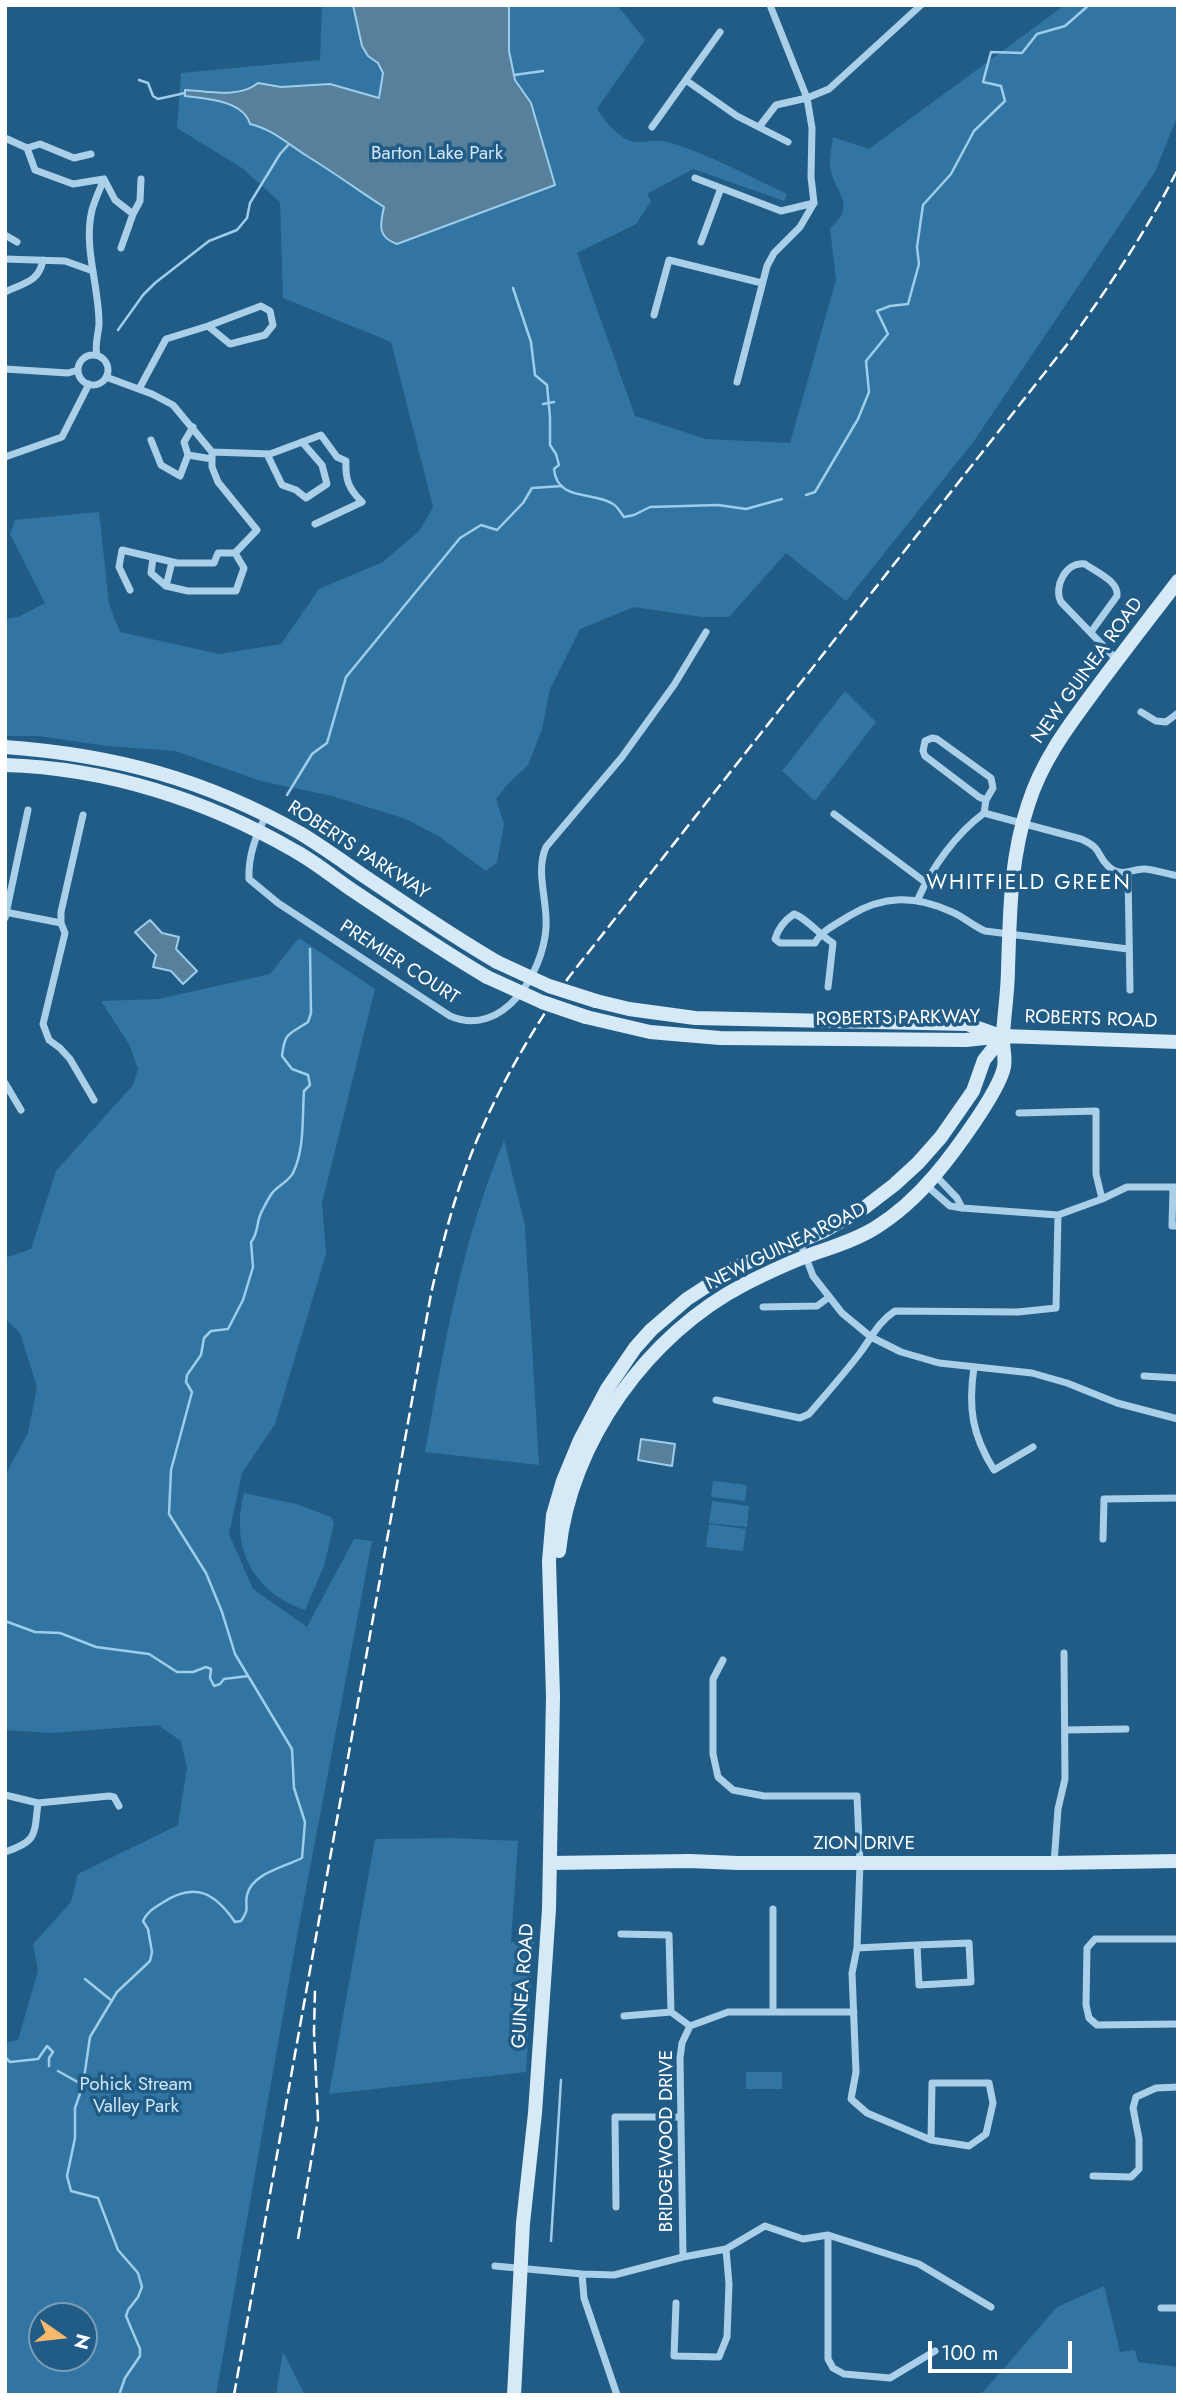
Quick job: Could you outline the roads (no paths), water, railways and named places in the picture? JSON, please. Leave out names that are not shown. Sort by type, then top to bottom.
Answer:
[{"type":"main road","name":"NEW GUINEA ROAD","points":[[559,1516],[601,1427],[646,1361],[678,1330],[715,1301],[745,1284],[874,1228],[908,1202],[930,1180],[976,1118],[1004,1066],[1003,1036],[1011,885],[1022,824],[1032,792],[1048,757],[1117,660],[1178,581]]},
{"type":"main road","name":"ROBERTS PARKWAY","points":[[5,747],[58,751],[108,759],[209,789],[266,815],[312,841],[497,962],[549,986],[596,1001],[695,1018],[967,1024],[1003,1036]]},
{"type":"main road","name":"ROBERTS PARKWAY","points":[[5,765],[82,773],[155,789],[188,800],[258,831],[297,852],[445,952],[487,977],[542,1002],[586,1017],[650,1032],[720,1038],[966,1040],[1003,1036]]},
{"type":"main road","name":"NEW GUINEA ROAD","points":[[551,1579],[558,1562],[563,1481],[580,1440],[620,1367],[635,1348],[667,1315],[707,1285],[736,1267],[800,1242],[864,1208],[918,1163],[941,1137],[973,1091],[984,1060],[1003,1036]]},
{"type":"main road","name":"ROBERTS ROAD","points":[[1003,1036],[1178,1042]]},
{"type":"main road","name":"GUINEA ROAD","points":[[513,2395],[526,2183],[536,2102],[550,1863],[554,1696],[551,1579]]},
{"type":"main road","name":"ZION DRIVE","points":[[550,1863],[1178,1861]]},
{"type":"street","points":[[737,382],[762,283],[774,253],[800,227],[814,203],[811,177],[812,128],[807,98],[771,5]]},
{"type":"street","points":[[759,127],[776,105],[807,98],[829,89],[921,5]]},
{"type":"street","points":[[652,127],[720,32]]},
{"type":"street","points":[[687,81],[737,116],[788,142]]},
{"type":"street","points":[[5,138],[27,148],[40,144],[74,158],[91,154]]},
{"type":"street","points":[[27,148],[35,170],[73,184],[104,179]]},
{"type":"street","points":[[695,178],[781,211],[814,203]]},
{"type":"street","points":[[104,179],[116,200],[133,214]]},
{"type":"street","points":[[97,355],[83,358],[78,370],[81,379],[89,384],[98,384],[106,377],[108,370],[107,362],[97,355],[95,350],[99,323],[90,225],[92,210],[104,179]]},
{"type":"street","points":[[121,248],[140,201],[141,179]]},
{"type":"street","points":[[701,243],[721,188]]},
{"type":"street","points":[[5,235],[18,242]]},
{"type":"street","points":[[5,259],[65,261],[93,271]]},
{"type":"street","points":[[5,292],[37,277],[43,260]]},
{"type":"street","points":[[654,315],[669,260],[762,283]]},
{"type":"street","points":[[139,389],[166,339],[261,306],[271,311],[272,324],[265,335],[230,344],[208,326]]},
{"type":"street","points":[[5,369],[57,373],[78,370]]},
{"type":"street","points":[[106,377],[173,405],[193,427],[212,456],[212,467],[218,482],[257,530],[234,553],[218,553],[214,563],[172,562],[122,550],[119,567],[130,590]]},
{"type":"street","points":[[5,457],[62,437],[89,384]]},
{"type":"street","points":[[151,440],[161,465],[180,476],[188,456],[184,442],[193,427]]},
{"type":"street","points":[[188,456],[267,454],[321,435],[337,457],[346,461],[345,475],[350,489],[362,502],[315,524]]},
{"type":"street","points":[[267,454],[282,485],[296,490],[306,498],[327,484],[322,465],[302,442]]},
{"type":"street","points":[[153,558],[151,573],[166,586],[188,591],[236,591],[244,568],[234,553]]},
{"type":"street","points":[[166,586],[172,562]]},
{"type":"street","points":[[1091,632],[1118,591],[1115,585],[1085,564],[1079,563],[1072,566],[1058,586],[1057,594],[1061,602],[1117,660]]},
{"type":"street","name":"PREMIER COURT","points":[[266,815],[248,864],[249,879],[278,903],[450,1016],[475,1022],[495,1017],[523,989],[542,949],[547,918],[542,861],[546,847],[622,757],[674,685],[706,632]]},
{"type":"street","points":[[1141,712],[1156,721],[1166,722],[1178,713]]},
{"type":"street","points":[[918,899],[925,882],[971,823],[984,813],[986,800],[993,788],[991,778],[937,739],[925,741],[925,756],[986,800]]},
{"type":"street","points":[[28,810],[6,914],[61,923]]},
{"type":"street","points":[[984,813],[1081,839],[1094,845],[1108,866],[1128,873],[1145,869],[1178,876]]},
{"type":"street","points":[[834,814],[925,882]]},
{"type":"street","points":[[83,815],[61,912],[65,933],[43,1024],[49,1040],[70,1059],[94,1100]]},
{"type":"street","points":[[1128,873],[1130,990]]},
{"type":"street","points":[[828,987],[832,943],[819,935],[801,916],[794,914],[776,933],[775,939],[780,943],[815,943],[819,935],[875,903],[918,899],[955,913],[969,924],[985,931],[1128,949]]},
{"type":"street","points":[[5,1083],[21,1110]]},
{"type":"street","points":[[1019,1113],[1096,1111],[1096,1174],[1102,1199]]},
{"type":"street","points":[[930,1180],[950,1206],[1058,1215],[1127,1187],[1175,1187],[1172,1226],[1178,1226]]},
{"type":"street","points":[[930,1180],[957,1198],[962,1208]]},
{"type":"street","points":[[716,1400],[800,1418],[809,1414],[883,1318],[895,1311],[1018,1312],[1056,1308],[1058,1215]]},
{"type":"street","points":[[800,1242],[813,1276],[828,1298],[871,1337],[919,1358],[1032,1373],[1127,1406],[1178,1419]]},
{"type":"street","points":[[763,1307],[817,1306],[828,1298]]},
{"type":"street","points":[[974,1367],[970,1393],[971,1414],[982,1451],[994,1470],[1032,1447]]},
{"type":"street","points":[[1144,1376],[1178,1378]]},
{"type":"street","points":[[1104,1539],[1104,1499],[1178,1498]]},
{"type":"street","points":[[1054,1863],[1058,1810],[1065,1779],[1064,1653]]},
{"type":"street","points":[[723,1660],[713,1679],[713,1754],[718,1777],[733,1790],[764,1796],[858,1796],[860,1863],[857,1948],[852,1973],[856,2072],[851,2099],[866,2113],[931,2140],[969,2146],[986,2134],[993,2103],[989,2083],[932,2083],[931,2140]]},
{"type":"street","points":[[1065,1730],[1126,1729]]},
{"type":"street","points":[[5,1795],[38,1803],[109,1796],[114,1797],[119,1806]]},
{"type":"street","points":[[5,1852],[29,1842],[35,1832],[38,1803]]},
{"type":"street","points":[[773,1909],[773,2010]]},
{"type":"street","points":[[621,1934],[668,1935],[671,2012]]},
{"type":"street","points":[[1178,1939],[1095,1939],[1087,1948],[1086,2005],[1089,2018],[1097,2025],[1178,2024]]},
{"type":"street","points":[[857,1948],[917,1945],[969,1943],[971,1982],[919,1986],[917,1945]]},
{"type":"street","points":[[624,2016],[671,2012],[690,2026]]},
{"type":"street","name":"BRIDGEWOOD DRIVE","points":[[683,2257],[680,2058],[682,2043],[690,2026],[729,2012],[854,2012]]},
{"type":"street","points":[[1093,2176],[1131,2177],[1139,2169],[1139,2139],[1133,2108],[1136,2097],[1156,2088],[1178,2087]]},
{"type":"street","points":[[616,2207],[615,2117],[681,2117]]},
{"type":"street","points":[[495,2266],[614,2275],[726,2249],[765,2226],[803,2239],[828,2235],[919,2264],[991,2307]]},
{"type":"street","points":[[828,2235],[828,2359],[833,2368],[844,2374],[890,2378],[935,2350]]},
{"type":"street","points":[[676,2302],[674,2356],[719,2357],[727,2337],[729,2284],[726,2249]]},
{"type":"street","points":[[582,2274],[584,2298],[617,2395]]},
{"type":"street","points":[[1161,2308],[1178,2308]]},
{"type":"waterway","points":[[806,495],[815,492],[858,419],[869,392],[866,361],[888,334],[877,311],[908,304],[919,264],[917,247],[923,205],[951,174],[974,131],[1005,101],[1001,86],[983,82],[991,52],[1022,53],[1037,34],[1065,26],[1089,5]]},
{"type":"waterway","points":[[514,75],[543,71]]},
{"type":"waterway","points":[[139,80],[148,83],[153,96],[158,99],[185,93]]},
{"type":"waterway","points":[[118,330],[155,283],[209,241],[237,230],[247,218],[250,203],[289,144]]},
{"type":"waterway","points":[[513,288],[531,342],[535,375],[547,385],[550,445],[556,454],[559,465],[554,469],[562,487],[605,500],[614,505],[624,517],[650,507],[718,505],[746,509],[782,499]]},
{"type":"waterway","points":[[543,404],[554,402]]},
{"type":"waterway","points":[[287,795],[312,754],[327,743],[346,677],[460,538],[481,525],[497,530],[523,503],[532,488],[562,486]]},
{"type":"waterway","points":[[119,2395],[125,2378],[140,2356],[140,2349],[126,2316],[142,2287],[138,2273],[118,2250],[98,2198],[71,2191],[67,2176],[75,2138],[75,2108],[83,2085],[90,2037],[117,1992],[150,1961],[152,1952],[148,1929],[143,1921],[151,1910],[174,1896],[203,1893],[220,1904],[235,1922],[241,1921],[247,1910],[247,1895],[255,1881],[302,1858],[305,1822],[294,1788],[292,1749],[235,1654],[206,1573],[169,1514],[171,1470],[192,1392],[186,1382],[187,1375],[201,1355],[204,1338],[211,1331],[228,1329],[243,1300],[253,1267],[251,1242],[260,1215],[275,1190],[293,1173],[300,1153],[304,1091],[310,1085],[308,1075],[292,1069],[282,1056],[287,1038],[308,1022],[311,1013],[310,949]]},
{"type":"waterway","points":[[5,1621],[35,1632],[60,1633],[96,1647],[149,1654],[177,1672],[193,1672],[206,1667],[211,1669],[210,1678],[214,1686],[224,1679],[248,1676]]},
{"type":"waterway","points":[[85,1979],[112,2001]]},
{"type":"waterway","points":[[5,2057],[10,2062],[38,2059],[47,2046],[53,2052],[49,2058],[49,2066]]},
{"type":"waterway","points":[[58,2071],[83,2085]]},
{"type":"waterway","points":[[551,2241],[561,2080]]},
{"type":"railway","points":[[234,2395],[431,1294],[456,1199],[481,1130],[521,1052],[569,977],[1069,342],[1127,258],[1178,169]]},
{"type":"railway","points":[[298,2239],[318,2120],[315,1989]]},
{"type":"district","name":"WHITFIELD GREEN","points":[[1029,884]]},
{"type":"park label","name":"Barton Lake Park","points":[[437,154]]},
{"type":"park label","name":"Pohick Stream Valley Park","points":[[136,2096]]}]
